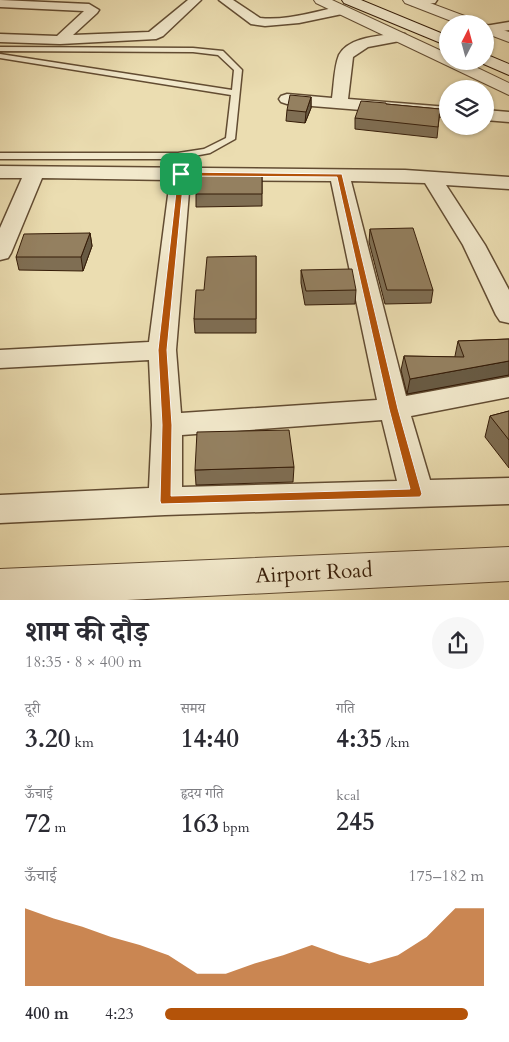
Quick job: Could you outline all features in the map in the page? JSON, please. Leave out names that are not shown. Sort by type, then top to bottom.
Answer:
[{"type":"street","points":[[0,38],[60,40],[151,36],[158,33],[195,0]]},
{"type":"street","points":[[225,0],[260,22],[277,21],[346,5],[400,37],[439,56]]},
{"type":"street","points":[[321,0],[346,5],[439,39]]},
{"type":"street","points":[[382,0],[439,23]]},
{"type":"street","points":[[413,1],[431,0]]},
{"type":"street","points":[[413,1],[450,15]]},
{"type":"street","points":[[0,3],[49,2],[93,10],[60,40]]},
{"type":"street","points":[[250,37],[260,22]]},
{"type":"street","points":[[494,30],[509,26]]},
{"type":"street","points":[[494,33],[509,36]]},
{"type":"street","points":[[339,103],[346,56],[350,50],[359,45],[400,37]]},
{"type":"street","points":[[494,39],[509,52]]},
{"type":"street","points":[[494,63],[509,70]]},
{"type":"street","points":[[468,70],[509,90]]},
{"type":"street","points":[[287,99],[316,108],[339,103],[439,111]]},
{"type":"street","points":[[494,116],[509,117]]},
{"type":"street","points":[[0,172],[340,175],[431,177],[509,183]]},
{"type":"street","points":[[0,253],[35,172]]},
{"type":"street","points":[[165,501],[167,425],[162,350],[181,174]]},
{"type":"street","points":[[340,175],[394,409],[417,494]]},
{"type":"street","points":[[431,177],[474,245],[509,315]]},
{"type":"street","points":[[0,359],[162,350]]},
{"type":"street","points":[[167,425],[394,409],[509,387]]},
{"type":"street","points":[[0,509],[165,501],[509,491]]},
{"type":"street","name":"Airport Road","points":[[0,587],[509,564]]},
{"type":"lane","points":[[0,49],[193,50],[220,53],[238,70],[230,139],[207,151],[178,156],[0,156]]},
{"type":"lane","points":[[0,56],[235,93]]},
{"type":"building","points":[[290,95],[311,97],[306,112],[287,110]]},
{"type":"building","points":[[361,101],[439,109],[438,127],[355,118]]},
{"type":"building","points":[[198,174],[262,174],[262,194],[196,194]]},
{"type":"building","points":[[413,228],[433,290],[387,290],[370,229]]},
{"type":"building","points":[[90,233],[81,257],[16,257],[24,234]]},
{"type":"building","points":[[256,256],[256,319],[194,319],[196,290],[204,290],[207,257]]},
{"type":"building","points":[[352,269],[356,290],[306,291],[301,270]]},
{"type":"building","points":[[509,339],[509,361],[410,379],[404,356],[464,357],[458,341]]},
{"type":"building","points":[[509,411],[509,440],[490,416]]},
{"type":"building","points":[[289,430],[294,467],[195,470],[197,432]]},
{"type":"route","points":[[181,174],[340,175],[394,409],[417,494],[165,501],[167,425],[162,350],[181,174]]}]
